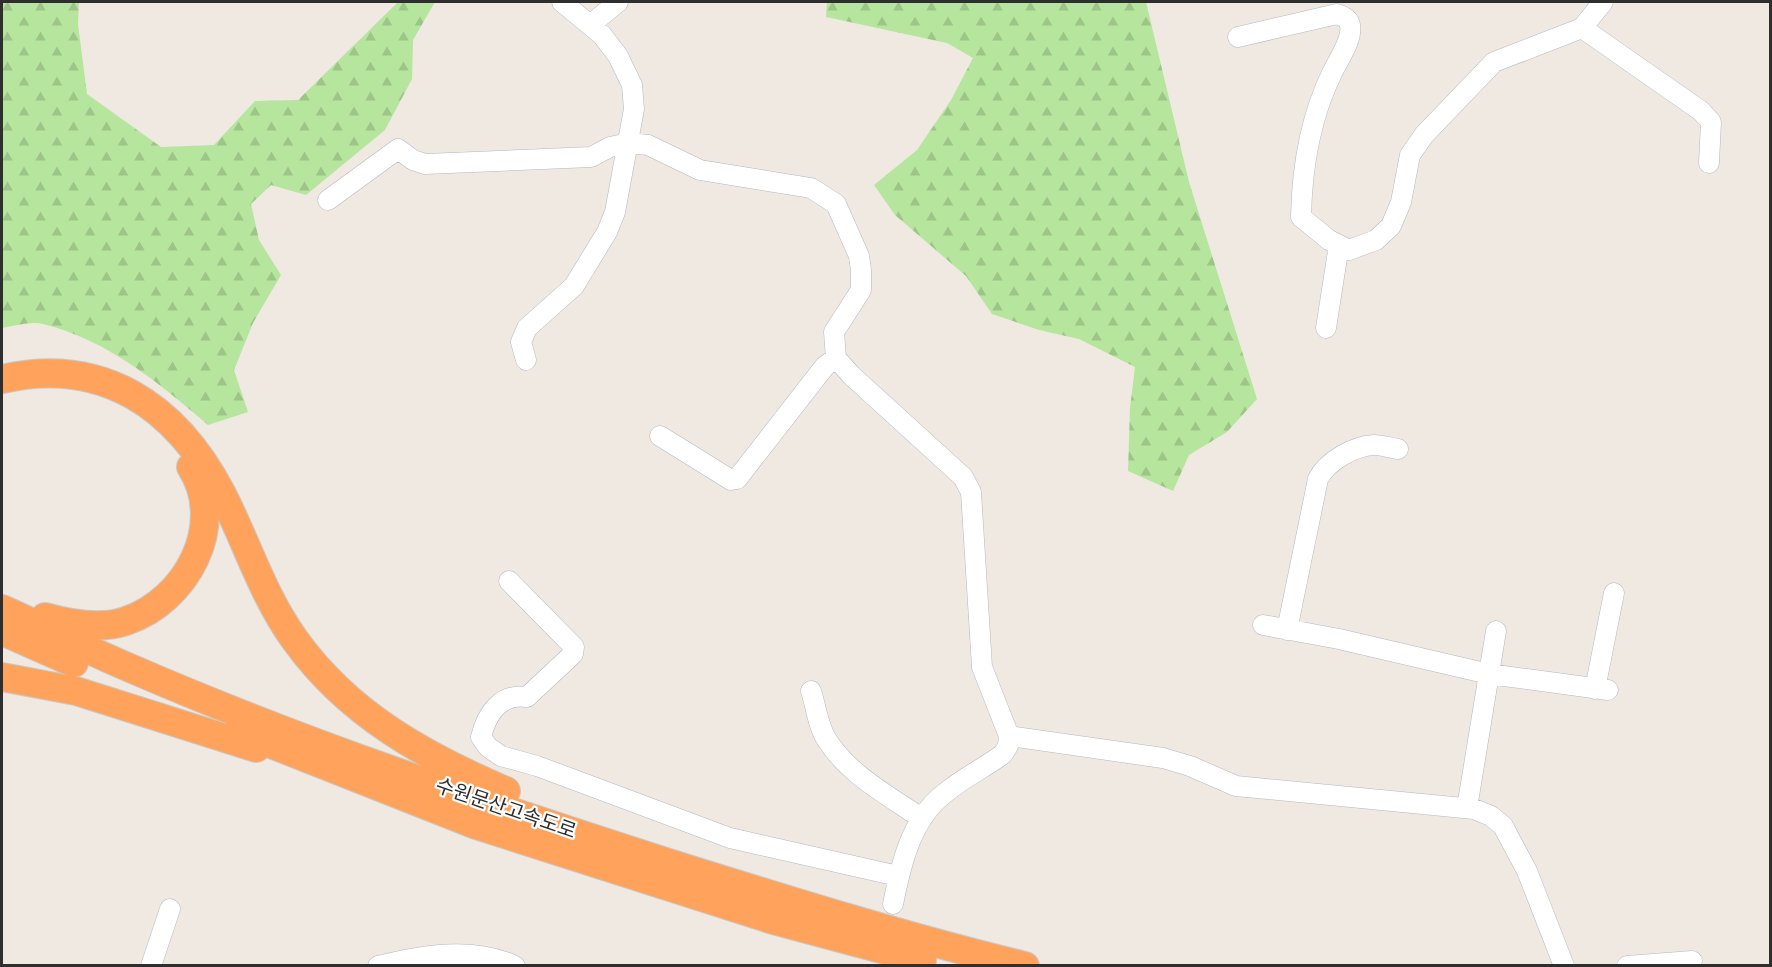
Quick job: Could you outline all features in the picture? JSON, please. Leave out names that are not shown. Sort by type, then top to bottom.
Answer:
[{"type":"highway","points":[[2,379],[46,373],[82,375],[116,384],[140,398],[170,421],[196,449],[217,486],[256,571],[295,640],[341,692],[392,734],[423,753],[514,794],[854,920]]},
{"type":"highway","points":[[2,397],[55,389],[82,392],[111,400],[138,414],[163,432],[182,452],[196,474],[204,498],[205,524],[200,550],[190,570],[163,602],[146,613],[123,622],[98,626],[64,622],[2,607]]},
{"type":"highway","name":"수원문산고속도로","points":[[2,607],[129,668],[417,778],[621,848],[938,945],[1025,966]]},
{"type":"highway","name":"수원문산고속도로","points":[[2,632],[401,797],[476,825],[773,920],[942,966]]},
{"type":"highway","points":[[2,677],[76,691],[120,704],[401,797]]},
{"type":"street","points":[[526,360],[521,342],[527,328],[574,286],[607,232],[615,212],[634,109],[632,86],[618,56],[590,25],[562,2]]},
{"type":"street","points":[[590,25],[618,2]]},
{"type":"street","points":[[1238,37],[1337,14],[1346,18],[1350,26],[1349,38],[1330,76],[1312,125],[1302,178],[1301,217],[1329,240],[1349,250],[1376,240],[1391,226],[1401,202],[1410,155],[1424,135],[1494,62],[1582,28],[1603,2]]},
{"type":"street","points":[[1582,28],[1701,111],[1711,122],[1709,163]]},
{"type":"street","points":[[328,200],[398,149],[412,160],[426,164],[591,157],[610,147],[629,143],[648,145],[700,170],[811,188],[836,204],[860,256],[861,270],[861,290],[834,332],[836,358],[851,375],[963,477],[971,492],[982,667],[1009,736],[1008,746],[1003,754],[943,794],[921,818],[898,876],[893,904]]},
{"type":"street","points":[[1326,328],[1339,245]]},
{"type":"street","points":[[660,436],[731,480],[737,479],[825,366],[836,358]]},
{"type":"street","points":[[1287,630],[1318,479],[1323,471],[1338,458],[1361,448],[1374,446],[1398,449]]},
{"type":"street","points":[[508,581],[574,647],[573,654],[527,698],[515,695],[499,701],[481,737],[488,747],[501,756],[537,766],[730,838],[898,876]]},
{"type":"street","points":[[1263,625],[1489,674],[1601,690],[1614,592]]},
{"type":"street","points":[[1467,808],[1496,632]]},
{"type":"street","points":[[811,691],[826,739],[844,761],[880,790],[921,818]]},
{"type":"street","points":[[1009,736],[1163,758],[1190,766],[1236,786],[1467,808],[1491,816],[1503,826],[1527,871],[1564,966]]},
{"type":"street","points":[[151,966],[170,909]]},
{"type":"street","points":[[378,966],[457,953],[482,956],[515,966]]},
{"type":"street","points":[[1627,966],[1692,961]]},
{"type":"green space","points":[[2,2],[79,2],[78,24],[87,94],[161,147],[214,145],[255,101],[298,100],[398,2],[435,2],[413,40],[412,79],[385,130],[306,195],[271,185],[251,204],[259,240],[281,275],[253,323],[234,370],[248,412],[208,425],[132,365],[89,341],[67,331],[38,323],[2,328]]},
{"type":"green space","points":[[827,2],[1146,2],[1189,182],[1257,399],[1227,432],[1189,455],[1173,491],[1128,471],[1130,408],[1135,367],[1079,339],[1039,330],[992,314],[966,276],[895,215],[874,185],[917,150],[951,100],[973,58],[947,43],[826,17]]}]
